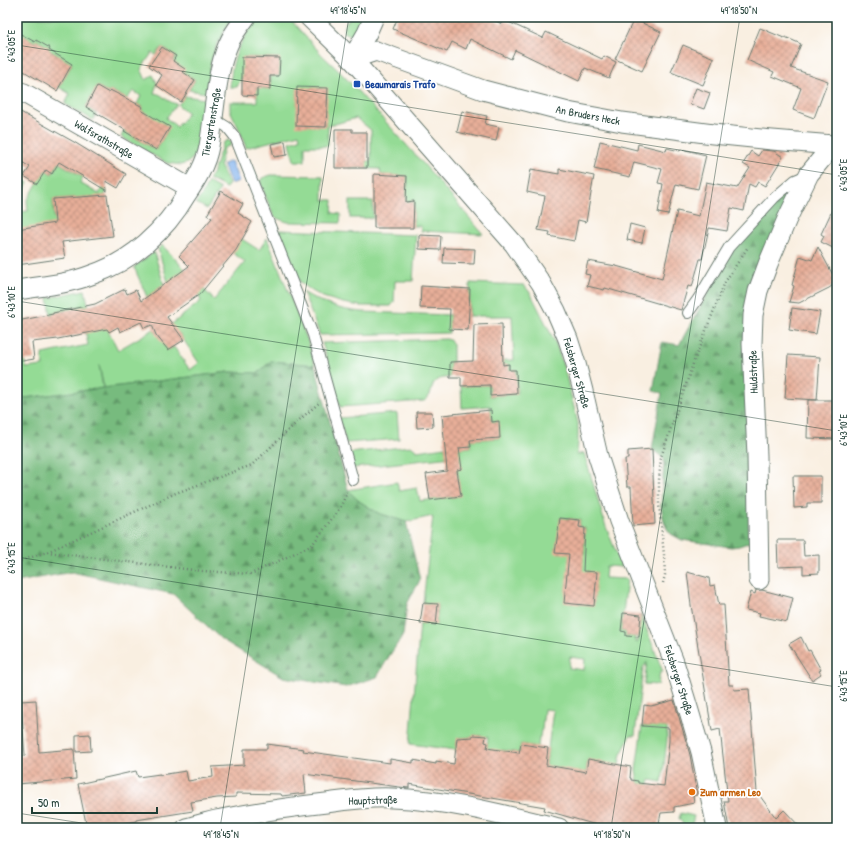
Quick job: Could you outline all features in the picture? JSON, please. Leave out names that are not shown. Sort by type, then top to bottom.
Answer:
[{"type":"street","name":"Tiergartenstraße","points":[[17,290],[72,281],[91,276],[125,259],[165,225],[179,208],[202,167],[209,148],[222,62],[231,39],[246,17]]},
{"type":"street","name":"Felsberger Straße","points":[[309,17],[352,59],[514,244],[541,283],[556,311],[568,340],[583,391],[598,456],[619,521],[674,662],[689,710],[701,752],[717,828]]},
{"type":"street","points":[[352,59],[368,33],[374,17]]},
{"type":"street","name":"An Bruders Heck","points":[[352,59],[376,51],[483,90],[568,112],[622,122],[772,140],[835,145]]},
{"type":"street","name":"Wolfsrathstraße","points":[[17,90],[190,188]]},
{"type":"street","name":"Huldstraße","points":[[759,580],[757,456],[752,344],[753,315],[758,291],[787,219],[809,174],[835,145]]},
{"type":"street","name":"Hauptstraße","points":[[186,828],[221,819],[302,805],[392,798],[464,807],[559,828]]},
{"type":"street","points":[[702,828],[712,803]]},
{"type":"lane","points":[[214,118],[227,127],[236,137],[313,335],[353,480]]},
{"type":"lane","name":"Huldstraße","points":[[688,314],[729,247],[795,180],[809,174]]},
{"type":"path","points":[[653,608],[661,593],[665,575],[659,505],[661,457],[694,361],[725,282],[750,246]]},
{"type":"path","points":[[17,562],[47,552],[176,493],[252,465],[329,394]]},
{"type":"path","points":[[47,552],[202,571],[251,574],[312,545],[340,508],[353,480]]},
{"type":"green space","points":[[17,17],[161,17],[165,20],[168,17],[222,17],[230,21],[217,44],[211,61],[206,93],[189,90],[195,80],[183,72],[173,61],[176,56],[162,47],[156,55],[152,53],[141,69],[146,80],[153,75],[157,83],[154,93],[170,102],[177,104],[166,118],[177,127],[188,113],[178,105],[185,96],[205,99],[199,145],[192,159],[181,165],[167,163],[121,137],[124,131],[156,150],[168,130],[141,110],[143,107],[137,104],[141,96],[133,91],[127,99],[110,90],[109,93],[97,86],[86,107],[96,114],[93,120],[65,104],[70,94],[59,87],[72,64],[49,50],[50,48],[37,40],[35,42],[17,32]]},
{"type":"green space","points":[[258,17],[288,17],[377,112],[483,234],[421,231],[421,226],[413,226],[414,201],[406,201],[407,176],[381,175],[380,169],[350,168],[350,162],[371,161],[371,130],[356,118],[328,126],[328,146],[305,146],[305,161],[294,161],[290,142],[300,139],[299,134],[246,148],[230,110],[230,102],[257,102],[257,88],[270,89],[271,76],[279,76],[279,58],[243,57],[242,77],[237,87],[230,87],[235,56]]},
{"type":"green space","points":[[351,17],[364,17],[356,37],[343,32],[346,23]]},
{"type":"green space","points":[[228,140],[231,142],[231,145],[224,148],[220,165],[229,184],[226,188],[209,179],[223,143]]},
{"type":"green space","points":[[59,163],[83,177],[80,183],[99,194],[102,188],[107,191],[104,196],[53,199],[54,217],[60,230],[17,236],[17,202],[19,212],[28,211],[27,201],[45,170],[52,174]]},
{"type":"green space","points":[[17,171],[23,174],[20,179],[28,183],[17,202]]},
{"type":"green space","points":[[271,175],[323,176],[323,200],[333,200],[332,213],[341,214],[340,223],[287,222],[274,217],[260,182],[262,178]]},
{"type":"green space","points":[[208,182],[220,189],[207,209],[196,203],[202,195]]},
{"type":"green space","points":[[786,195],[791,197],[753,289],[754,541],[731,547],[682,540],[671,534],[664,522],[661,506],[664,459],[652,449],[662,393],[653,391],[662,342],[679,345],[731,249],[781,197]]},
{"type":"green space","points":[[350,201],[373,201],[373,218],[350,218]]},
{"type":"green space","points":[[279,230],[416,235],[413,281],[395,281],[394,302],[391,306],[361,306],[343,303],[323,297],[300,282]]},
{"type":"green space","points":[[237,236],[259,250],[267,238],[307,339],[315,365],[271,361],[258,373],[229,372],[104,388],[99,365],[103,388],[17,399],[17,362],[25,361],[26,368],[43,366],[42,354],[88,345],[81,307],[53,313],[51,315],[48,298],[85,290],[89,309],[96,306],[118,350],[154,329],[158,335],[201,301],[198,295],[168,282],[158,249],[162,245],[214,300],[245,262],[233,253]],"holes":[[[179,333],[199,363],[190,370],[174,347],[168,350],[163,344]]]},
{"type":"green space","points":[[154,252],[164,285],[147,297],[134,267]]},
{"type":"green space","points":[[470,283],[524,285],[531,294],[556,344],[578,423],[577,455],[584,453],[606,527],[622,567],[606,566],[605,578],[627,579],[621,631],[626,632],[626,636],[635,637],[635,642],[638,642],[641,615],[663,672],[660,672],[658,685],[644,684],[647,662],[643,668],[635,735],[631,735],[629,737],[621,754],[617,775],[588,759],[586,772],[544,780],[553,710],[544,709],[542,730],[539,737],[538,747],[521,744],[519,753],[503,750],[494,752],[487,751],[488,737],[474,735],[473,737],[458,738],[456,750],[410,744],[420,623],[436,625],[438,605],[423,603],[433,516],[406,522],[378,513],[359,501],[348,490],[397,482],[399,491],[417,488],[420,501],[460,496],[457,470],[460,456],[353,468],[349,453],[411,446],[417,451],[445,447],[445,450],[471,447],[470,440],[500,438],[498,421],[492,422],[490,406],[462,408],[461,386],[490,385],[490,396],[517,394],[516,370],[509,370],[509,364],[479,365],[479,361],[514,360],[512,316],[469,316]],"holes":[[[560,518],[580,520],[579,527],[585,528],[584,554]],[[570,657],[585,659],[584,670],[569,668]]]},
{"type":"green space","points":[[303,292],[331,306],[346,310],[362,312],[450,315],[449,333],[320,335]]},
{"type":"green space","points":[[447,339],[451,341],[453,345],[453,362],[450,362],[450,377],[437,380],[433,384],[430,395],[424,401],[340,407],[322,343]]},
{"type":"green space","points":[[271,361],[315,365],[348,490],[359,501],[378,513],[406,522],[420,580],[407,604],[403,635],[377,677],[346,687],[283,677],[221,639],[173,594],[72,572],[17,582],[17,399],[229,372],[258,373]]},
{"type":"green space","points":[[397,413],[399,439],[346,443],[339,418]]},
{"type":"green space","points":[[667,725],[667,740],[662,782],[650,780],[648,787],[638,786],[636,770],[642,726],[663,727]]},
{"type":"green space","points":[[681,813],[694,816],[691,828],[683,828],[683,824],[679,818]]},
{"type":"water","points":[[231,161],[239,181],[231,184],[223,164]]},
{"type":"building","points":[[398,17],[488,17],[502,24],[504,20],[543,38],[546,32],[602,59],[604,56],[616,62],[609,78],[585,68],[579,81],[515,50],[511,59],[470,39],[466,49],[452,42],[447,52],[393,29]]},
{"type":"building","points":[[634,19],[661,32],[642,71],[615,59]]},
{"type":"building","points":[[760,28],[801,44],[791,68],[828,81],[814,118],[793,110],[801,88],[772,76],[774,72],[747,60]]},
{"type":"building","points":[[17,32],[50,48],[49,50],[72,64],[57,91],[17,67]]},
{"type":"building","points":[[683,45],[714,58],[703,85],[671,72]]},
{"type":"building","points":[[162,47],[176,56],[173,61],[185,69],[183,72],[195,80],[181,102],[156,85],[162,75],[149,66]]},
{"type":"building","points":[[242,57],[280,58],[279,76],[270,76],[270,89],[257,88],[257,96],[242,95]]},
{"type":"building","points":[[97,86],[109,93],[110,90],[143,107],[141,110],[170,127],[156,150],[86,107]]},
{"type":"building","points":[[297,87],[328,88],[326,127],[296,126]]},
{"type":"building","points":[[696,88],[710,93],[704,109],[690,104]]},
{"type":"building","points":[[17,110],[74,142],[126,174],[118,188],[106,181],[107,191],[59,162],[52,174],[46,170],[37,184],[24,176],[30,167],[17,159]]},
{"type":"building","points":[[462,111],[487,116],[485,124],[499,127],[496,141],[457,132]]},
{"type":"building","points":[[335,129],[352,129],[352,132],[367,132],[367,168],[335,168]]},
{"type":"building","points":[[285,141],[287,155],[274,157],[271,144]]},
{"type":"building","points":[[600,141],[637,150],[638,144],[666,151],[667,148],[680,151],[681,149],[706,155],[698,189],[676,184],[668,215],[658,213],[663,184],[658,183],[662,169],[634,162],[630,177],[594,169]]},
{"type":"building","points":[[762,150],[774,151],[783,157],[765,186],[758,182],[755,187],[749,184],[744,211],[731,208],[727,231],[709,228],[702,259],[700,259],[692,287],[688,286],[681,310],[605,288],[604,290],[587,286],[590,275],[585,274],[588,261],[616,266],[662,279],[677,211],[699,216],[706,182],[737,188],[750,168],[743,164],[751,151],[758,156]]},
{"type":"building","points":[[531,169],[559,174],[559,169],[594,176],[586,222],[578,220],[574,241],[549,236],[550,232],[538,230],[545,196],[527,192]]},
{"type":"building","points":[[374,174],[407,176],[406,202],[414,201],[413,228],[374,228]]},
{"type":"building","points":[[221,191],[243,204],[238,213],[252,222],[236,250],[200,294],[167,317],[184,340],[168,350],[156,335],[152,325],[144,328],[141,322],[120,332],[118,327],[109,332],[107,329],[58,339],[32,342],[34,359],[17,362],[17,321],[95,304],[125,289],[127,294],[136,290],[141,301],[189,266],[179,256],[212,218],[207,215]]},
{"type":"building","points":[[107,195],[113,236],[62,242],[65,258],[17,265],[17,229],[55,223],[53,199]]},
{"type":"building","points":[[837,200],[837,250],[821,242],[824,236],[821,234]]},
{"type":"building","points":[[630,224],[645,228],[642,243],[627,240]]},
{"type":"building","points":[[419,235],[441,236],[440,250],[419,249]]},
{"type":"building","points":[[818,247],[833,275],[834,278],[832,286],[799,303],[789,302],[800,256],[812,260]]},
{"type":"building","points":[[444,248],[475,249],[474,264],[443,263]]},
{"type":"building","points":[[421,286],[470,289],[468,330],[449,329],[450,309],[420,308]]},
{"type":"building","points":[[792,308],[820,312],[816,334],[789,330]]},
{"type":"building","points":[[502,324],[503,365],[509,364],[509,370],[516,370],[517,394],[490,396],[490,385],[461,386],[461,377],[450,377],[450,362],[473,361],[474,325]]},
{"type":"building","points":[[788,355],[820,357],[817,400],[785,398]]},
{"type":"building","points":[[808,400],[837,400],[837,439],[807,438]]},
{"type":"building","points":[[491,410],[492,422],[499,421],[500,438],[470,440],[471,447],[459,448],[462,469],[457,470],[461,496],[430,500],[426,474],[447,471],[442,415]]},
{"type":"building","points":[[416,412],[432,412],[433,427],[417,428]]},
{"type":"building","points":[[652,449],[655,524],[633,526],[631,487],[627,487],[625,459],[628,459],[628,451]]},
{"type":"building","points":[[793,476],[821,476],[821,503],[807,503],[807,507],[794,508]]},
{"type":"building","points":[[560,518],[580,520],[579,527],[585,528],[583,571],[597,572],[594,606],[564,603],[569,554],[555,553]]},
{"type":"building","points":[[777,540],[803,540],[804,556],[819,555],[819,573],[803,574],[803,566],[778,567]]},
{"type":"building","points":[[687,572],[709,578],[710,586],[715,585],[719,605],[724,605],[729,685],[733,685],[734,690],[749,689],[757,792],[776,818],[784,810],[801,828],[729,828],[724,801],[728,801],[720,729],[712,731]]},
{"type":"building","points":[[756,590],[762,590],[793,598],[787,622],[759,616],[760,613],[746,610],[751,592],[755,594]]},
{"type":"building","points":[[423,603],[438,604],[436,625],[420,623]]},
{"type":"building","points":[[623,613],[641,615],[639,637],[626,636],[626,632],[621,631]]},
{"type":"building","points":[[801,637],[808,651],[810,650],[821,670],[819,671],[821,674],[812,680],[789,644]]},
{"type":"building","points":[[36,700],[39,752],[74,749],[76,779],[17,784],[17,756],[25,756],[21,701]]},
{"type":"building","points":[[674,700],[690,755],[697,795],[693,796],[694,803],[674,807],[674,812],[661,813],[658,828],[607,828],[544,810],[545,807],[409,784],[409,788],[304,774],[306,793],[282,796],[281,794],[236,793],[236,797],[191,802],[193,811],[136,820],[101,828],[87,828],[78,784],[136,771],[138,777],[186,771],[188,781],[213,777],[212,767],[244,765],[244,749],[267,749],[267,744],[304,749],[303,751],[390,763],[390,759],[413,763],[413,760],[436,764],[436,761],[454,764],[457,738],[473,737],[473,735],[486,736],[485,742],[488,743],[487,748],[519,753],[521,744],[548,748],[546,765],[586,772],[588,759],[631,767],[631,780],[638,781],[638,783],[664,786],[669,728],[642,726],[644,705],[651,706]]},
{"type":"building","points":[[90,734],[91,751],[76,752],[76,735]]},
{"type":"place","name":"Beaumarais Trafo","points":[[357,84]]},
{"type":"place","name":"Zum armen Leo","points":[[692,792]]}]
